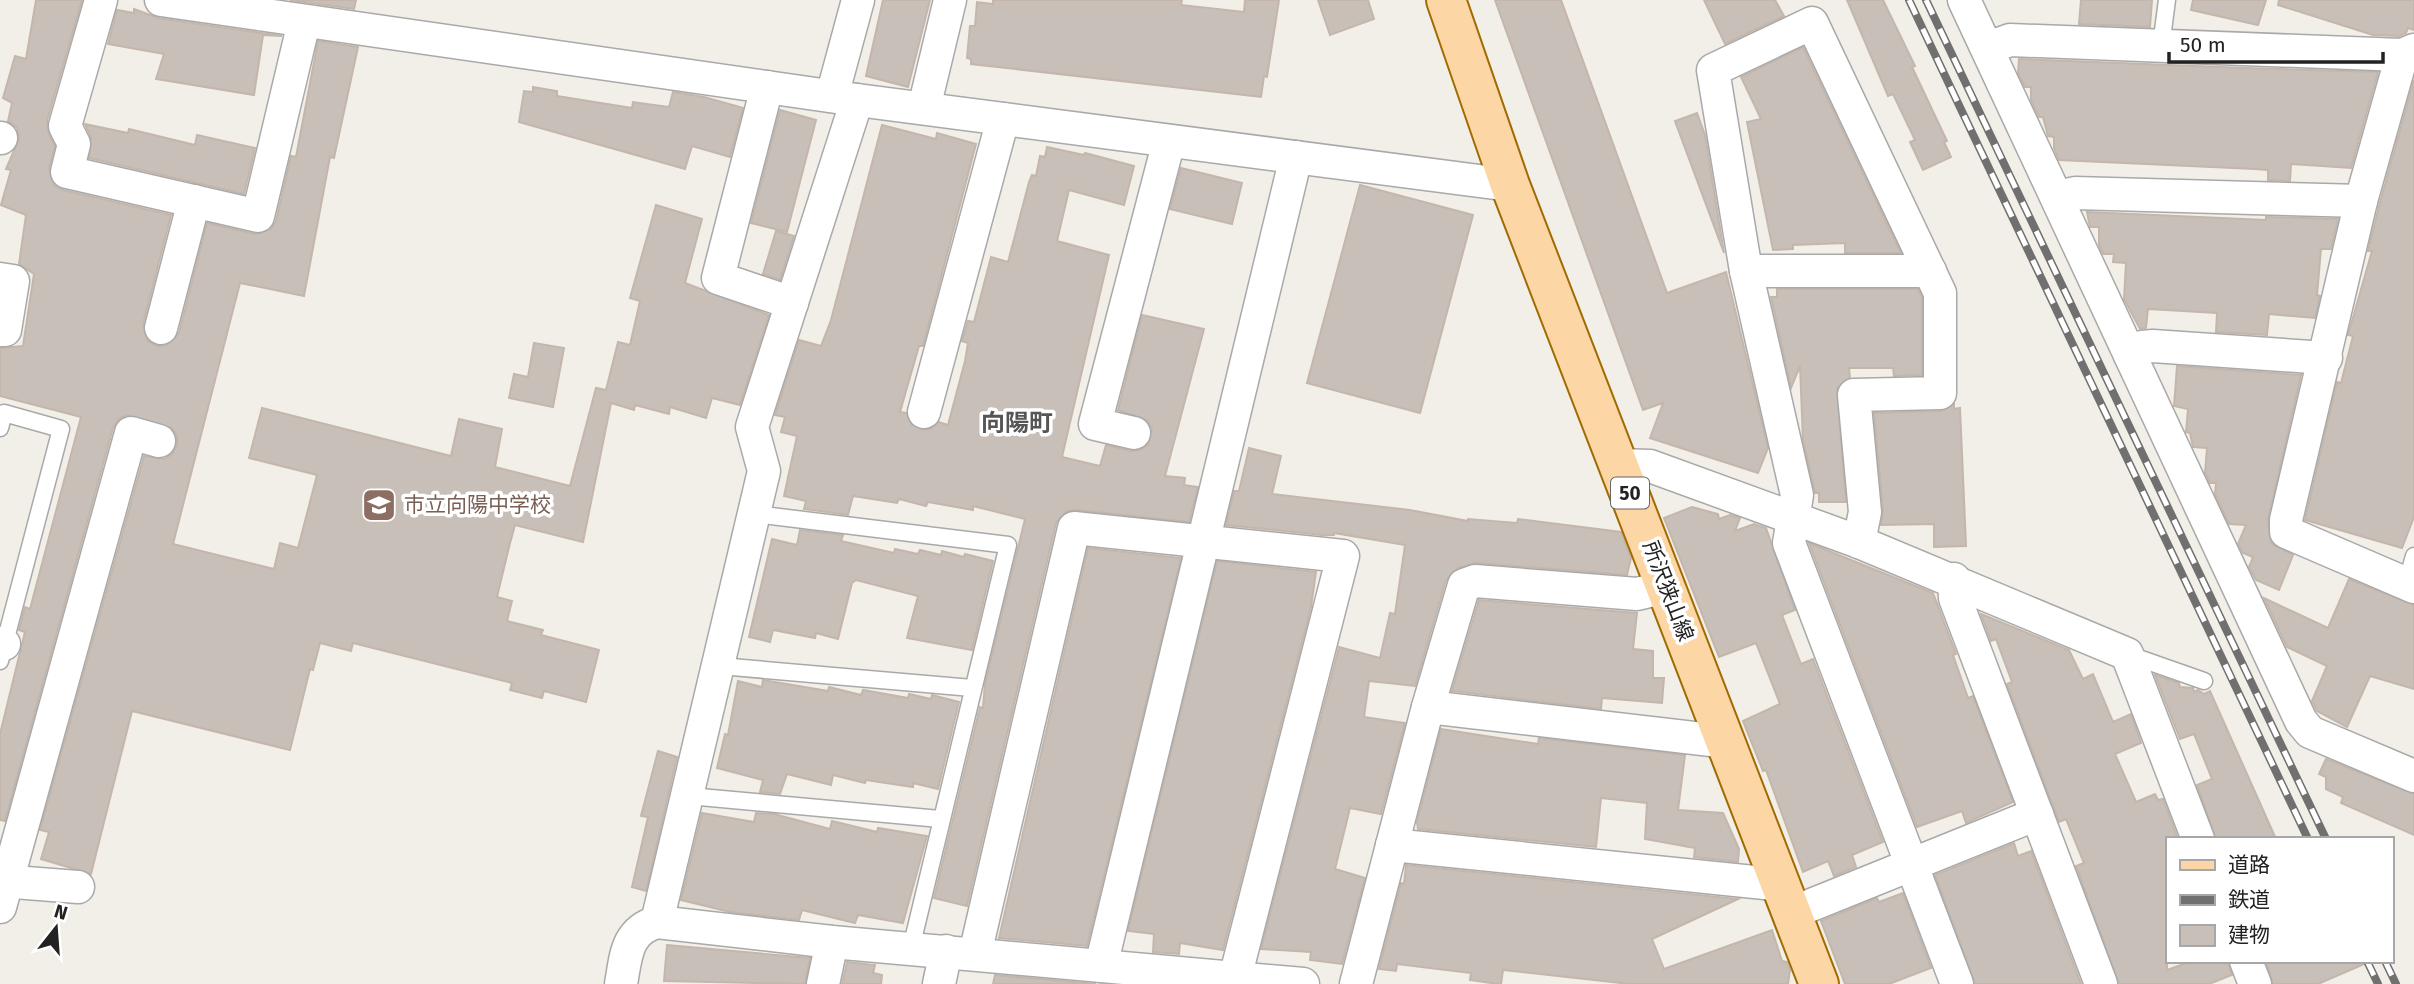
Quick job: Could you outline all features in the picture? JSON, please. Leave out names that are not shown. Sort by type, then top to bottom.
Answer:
[{"type":"main road","name":"所沢狭山線","points":[[1446,0],[1510,185],[1819,984]]},
{"type":"street","points":[[101,0],[65,126],[74,144],[67,172],[258,216],[304,22]]},
{"type":"street","points":[[160,0],[206,3],[304,22],[845,98],[1510,185]]},
{"type":"street","points":[[657,922],[755,514],[764,463],[752,427],[792,303],[845,98],[858,0]]},
{"type":"street","points":[[924,108],[950,0]]},
{"type":"street","points":[[1964,0],[2301,721],[2310,732],[2412,768]]},
{"type":"street","points":[[1859,542],[1865,512],[1854,395],[1940,393],[1940,293],[1812,23],[1713,70],[1746,271],[1797,495],[1788,543],[1957,984]]},
{"type":"street","points":[[1988,48],[2010,40],[2408,52],[2361,201],[2286,520],[2286,533],[2411,576]]},
{"type":"street","points":[[768,87],[718,278],[792,303]]},
{"type":"street","points":[[924,412],[1003,119]]},
{"type":"street","points":[[1134,433],[1095,424],[1169,141]]},
{"type":"street","points":[[1112,972],[1204,541],[1296,158]]},
{"type":"street","points":[[2057,197],[2075,193],[2361,201]]},
{"type":"street","points":[[161,328],[194,201]]},
{"type":"street","points":[[1746,271],[1930,271]]},
{"type":"street","points":[[0,279],[13,281],[5,330],[0,330]]},
{"type":"street","points":[[2130,355],[2142,347],[2153,346],[2326,358]]},
{"type":"street","points":[[78,887],[2,890],[131,433],[159,441]]},
{"type":"street","points":[[1619,465],[1650,466],[1859,542],[1954,579],[2126,654],[2198,837]]},
{"type":"street","points":[[939,984],[960,953],[1074,528],[1343,556],[1228,980]]},
{"type":"street","points":[[1954,579],[1955,598],[2101,984]]},
{"type":"street","points":[[1356,984],[1429,707],[1462,590],[1468,582],[1637,594],[1666,587]]},
{"type":"street","points":[[1429,707],[1728,743]]},
{"type":"street","points":[[1392,845],[1788,899],[1912,864],[2037,814]]},
{"type":"street","points":[[621,984],[629,941],[645,925],[657,922],[960,953],[1012,971],[1112,972],[1303,984]]},
{"type":"street","points":[[822,984],[832,942]]},
{"type":"street","points":[[2247,963],[2255,984]]},
{"type":"lane","points":[[2161,46],[2167,0]]},
{"type":"lane","points":[[0,428],[4,413],[61,429],[1,649]]},
{"type":"lane","points":[[755,514],[1008,545],[911,948]]},
{"type":"lane","points":[[2126,654],[2204,681]]},
{"type":"lane","points":[[720,666],[972,688]]},
{"type":"lane","points":[[689,796],[940,819]]},
{"type":"building","points":[[36,0],[82,0],[47,121],[55,146],[49,168],[54,185],[63,190],[171,215],[143,324],[148,341],[157,346],[167,345],[179,333],[207,223],[255,234],[271,229],[276,221],[291,156],[296,157],[318,41],[358,47],[334,158],[330,157],[304,296],[240,283],[173,544],[274,569],[280,543],[298,548],[317,475],[249,458],[262,408],[451,456],[459,419],[502,429],[495,467],[570,486],[596,388],[606,390],[618,342],[630,345],[640,301],[630,298],[656,205],[702,219],[685,283],[769,315],[740,405],[712,398],[706,418],[670,407],[669,414],[635,405],[634,410],[611,403],[583,542],[515,525],[509,547],[497,597],[512,601],[507,621],[543,630],[541,635],[599,650],[586,702],[544,691],[542,698],[510,690],[512,683],[353,643],[351,651],[320,643],[313,670],[310,669],[290,750],[132,711],[91,874],[41,859],[49,832],[40,830],[144,456],[164,459],[172,454],[177,445],[177,436],[172,428],[127,415],[119,419],[113,428],[5,821],[0,820],[0,734],[25,632],[19,630],[25,607],[30,609],[81,417],[0,396],[0,348],[23,346],[34,274],[19,264],[26,215],[1,205],[11,170],[6,169],[19,139],[17,128],[8,121],[12,103],[3,98],[15,56],[26,59]]},
{"type":"building","points":[[290,0],[356,0],[354,9]]},
{"type":"building","points":[[883,0],[930,0],[908,87],[866,76]]},
{"type":"building","points":[[993,0],[1182,0],[1181,5],[1244,12],[1245,0],[1279,0],[1267,77],[1264,76],[1261,97],[971,64],[971,59],[967,58],[970,26],[975,26],[977,2],[993,4]]},
{"type":"building","points":[[1318,0],[1368,0],[1374,19],[1330,35]]},
{"type":"building","points":[[1495,0],[1561,0],[1667,293],[1726,272],[1768,448],[1758,473],[1650,438],[1663,403],[1643,410]]},
{"type":"building","points":[[1704,0],[1775,0],[1784,16],[1725,44]]},
{"type":"building","points":[[1847,0],[1883,0],[1915,66],[1912,67],[1947,141],[1944,142],[1951,157],[1923,170],[1910,142],[1915,140],[1893,94],[1888,96]]},
{"type":"building","points":[[2081,0],[2152,0],[2150,27],[2079,24]]},
{"type":"building","points":[[2193,0],[2266,0],[2258,25],[2191,10]]},
{"type":"building","points":[[2279,0],[2414,0],[2414,30],[2408,28],[2406,33],[2399,36],[2373,35],[2278,5]]},
{"type":"building","points":[[134,9],[158,18],[282,36],[263,35],[254,95],[156,79],[164,54],[108,44],[117,10],[134,13]]},
{"type":"building","points":[[1803,47],[1901,253],[1845,253],[1845,243],[1793,245],[1793,249],[1773,250],[1747,122],[1761,119],[1741,77]]},
{"type":"building","points":[[2019,59],[2378,72],[2351,168],[2291,164],[2290,181],[2268,180],[2268,170],[2059,160],[2054,148],[2054,137],[2048,136],[2043,117],[2039,117],[2031,100],[2031,87],[2025,87],[2018,73]]},
{"type":"building","points":[[2414,80],[2414,517],[2402,548],[2305,520],[2337,382],[2341,383],[2353,336],[2348,335],[2372,251],[2368,251],[2379,206]]},
{"type":"building","points":[[533,87],[557,91],[557,96],[632,108],[633,102],[669,107],[673,92],[743,108],[730,157],[692,146],[685,169],[519,122],[524,91],[533,92]]},
{"type":"building","points":[[780,110],[816,120],[787,232],[751,223]]},
{"type":"building","points":[[1697,113],[1705,135],[1724,253],[1675,121]]},
{"type":"building","points":[[85,124],[128,133],[129,129],[195,145],[197,135],[255,148],[244,194],[89,158],[91,137]]},
{"type":"building","points":[[882,125],[936,139],[937,133],[976,144],[923,346],[919,346],[900,412],[906,413],[912,425],[928,430],[939,422],[948,425],[965,361],[968,343],[962,341],[968,321],[974,322],[991,257],[1008,262],[1029,182],[1032,175],[1036,176],[1040,156],[1045,157],[1047,147],[1084,155],[1085,153],[1134,166],[1124,205],[1069,190],[1057,241],[1109,255],[1062,457],[1100,466],[1106,445],[1131,451],[1148,445],[1152,428],[1147,420],[1118,410],[1142,315],[1204,329],[1165,476],[1185,478],[1184,485],[1198,487],[1189,522],[1076,510],[1067,511],[1056,523],[967,906],[934,898],[980,707],[983,708],[985,684],[1025,519],[973,506],[973,510],[928,502],[926,506],[899,499],[897,503],[853,496],[848,515],[804,509],[806,501],[784,496],[797,436],[781,432],[785,417],[775,415],[799,340],[821,346],[831,320]]},
{"type":"building","points":[[1181,168],[1242,183],[1232,224],[1170,209]]},
{"type":"building","points":[[1360,185],[1473,215],[1420,413],[1307,383]]},
{"type":"building","points":[[2087,212],[2266,220],[2266,217],[2338,219],[2331,249],[2321,249],[2317,295],[2320,296],[2315,318],[2269,314],[2267,335],[2216,332],[2217,313],[2148,309],[2146,328],[2140,329],[2124,299],[2126,263],[2113,262],[2114,254],[2103,254],[2099,245],[2099,227],[2090,227]]},
{"type":"building","points":[[776,231],[794,236],[780,280],[763,274]]},
{"type":"building","points":[[1777,289],[1918,289],[1922,297],[1922,375],[1894,376],[1893,368],[1849,368],[1850,378],[1837,388],[1846,502],[1819,502],[1819,493],[1815,493],[1803,440],[1800,366],[1791,388],[1771,297],[1777,297]]},
{"type":"building","points":[[534,343],[564,348],[553,407],[509,398],[514,374],[528,377]]},
{"type":"building","points":[[2177,366],[2301,375],[2268,520],[2271,543],[2293,555],[2279,590],[2256,580],[2249,567],[2253,557],[2243,553],[2238,544],[2246,525],[2229,524],[2215,494],[2216,483],[2210,483],[2205,473],[2207,448],[2193,447],[2190,433],[2186,432],[2188,409],[2174,406]]},
{"type":"building","points":[[1954,404],[1954,409],[1960,408],[1966,546],[1934,547],[1934,524],[1881,525],[1883,510],[1874,413],[1940,411]]},
{"type":"building","points":[[1249,448],[1281,456],[1272,494],[1410,510],[1468,521],[1517,523],[1518,519],[1621,532],[1631,558],[1627,575],[1476,563],[1458,568],[1446,580],[1415,686],[1369,681],[1364,717],[1405,723],[1381,814],[1350,808],[1335,869],[1365,878],[1342,964],[1310,960],[1311,952],[1261,949],[1339,647],[1380,658],[1390,613],[1395,614],[1405,545],[1334,533],[1322,535],[1226,525],[1234,491],[1239,491]]},
{"type":"building","points":[[1692,507],[1718,514],[1719,519],[1730,515],[1740,518],[1735,531],[1754,524],[1766,528],[1795,610],[1782,615],[1801,664],[1813,659],[1883,842],[1852,855],[1856,867],[1834,876],[1828,861],[1803,872],[1766,770],[1763,771],[1743,721],[1780,704],[1756,643],[1719,657],[1664,518]]},
{"type":"building","points":[[800,530],[843,535],[841,541],[894,553],[895,549],[918,554],[920,550],[941,555],[942,551],[993,561],[972,650],[907,638],[918,596],[856,580],[852,583],[838,639],[816,633],[815,638],[773,630],[770,642],[749,637],[772,539],[797,545]]},
{"type":"building","points":[[1809,543],[1933,593],[1956,654],[1953,655],[1968,698],[1973,696],[2013,802],[1966,823],[1962,811],[1917,827]]},
{"type":"building","points":[[1088,548],[1181,558],[1087,946],[999,938]]},
{"type":"building","points":[[1217,561],[1316,572],[1311,607],[1223,950],[1180,943],[1179,954],[1153,952],[1154,934],[1128,931]]},
{"type":"building","points":[[2349,579],[2414,605],[2414,689],[2370,676],[2347,727],[2317,711],[2312,701],[2327,666],[2287,647],[2264,598],[2328,628]]},
{"type":"building","points":[[1479,600],[1637,613],[1633,649],[1653,651],[1653,678],[1664,678],[1662,703],[1602,698],[1601,709],[1452,691]]},
{"type":"building","points":[[1981,614],[2069,650],[2083,679],[2093,674],[2113,722],[2131,714],[2141,743],[2115,754],[2136,802],[2155,794],[2158,800],[2163,799],[2177,837],[2166,837],[2167,970],[2186,963],[2229,963],[2232,975],[2209,984],[2119,984],[2076,866],[2084,863],[2066,819],[2059,822],[2007,684],[2012,682],[1996,639],[1991,641]]},
{"type":"building","points":[[2155,675],[2179,683],[2180,687],[2193,688],[2194,692],[2198,690],[2204,694],[2210,691],[2275,837],[2215,837],[2197,785],[2212,779],[2194,734],[2180,739]]},
{"type":"building","points":[[763,680],[828,691],[829,687],[861,695],[863,690],[908,698],[909,694],[931,699],[932,695],[959,702],[938,789],[913,783],[913,787],[866,780],[865,783],[833,775],[831,785],[787,774],[780,794],[760,792],[763,780],[717,768],[725,734],[728,735],[738,681],[762,687]]},
{"type":"building","points":[[1441,729],[1538,744],[1539,738],[1685,755],[1678,810],[1723,813],[1739,849],[1738,862],[1694,857],[1695,848],[1645,839],[1647,803],[1601,798],[1596,847],[1418,829],[1417,822]]},
{"type":"building","points":[[658,751],[677,757],[646,891],[632,887],[648,817],[641,816]]},
{"type":"building","points":[[2326,759],[2414,794],[2414,835],[2341,803],[2343,797],[2326,789],[2326,777],[2319,774]]},
{"type":"building","points":[[702,813],[754,822],[756,813],[774,814],[830,829],[832,821],[877,832],[878,828],[927,836],[903,923],[858,915],[855,923],[802,910],[799,920],[730,912],[681,900]]},
{"type":"building","points":[[2014,843],[2018,856],[2031,851],[2081,984],[1975,984],[1935,875]]},
{"type":"building","points":[[1406,865],[1738,899],[1652,939],[1664,969],[1772,930],[1782,961],[1787,962],[1790,970],[1788,984],[1630,984],[1503,970],[1501,984],[1498,984],[1470,980],[1471,973],[1397,964],[1396,971],[1379,969],[1401,883],[1404,884]]},
{"type":"building","points":[[1903,893],[1931,968],[1889,984],[1845,984],[1821,921],[1877,898],[1879,902]]},
{"type":"building","points":[[667,945],[810,958],[805,984],[664,981]]},
{"type":"building","points":[[847,962],[875,965],[873,973],[882,975],[881,984],[842,984]]},
{"type":"building","points":[[2267,963],[2366,963],[2318,984],[2273,984]]},
{"type":"building","points":[[995,975],[1096,984],[993,984]]},
{"type":"railway","points":[[1909,0],[2307,837]]},
{"type":"railway","points":[[1926,0],[2325,837]]},
{"type":"railway","points":[[2368,963],[2378,984]]},
{"type":"railway","points":[[2386,963],[2396,984]]},
{"type":"place","name":"市立向陽中学校","points":[[379,505]]},
{"type":"district","name":"向陽町","points":[[1017,423]]}]
